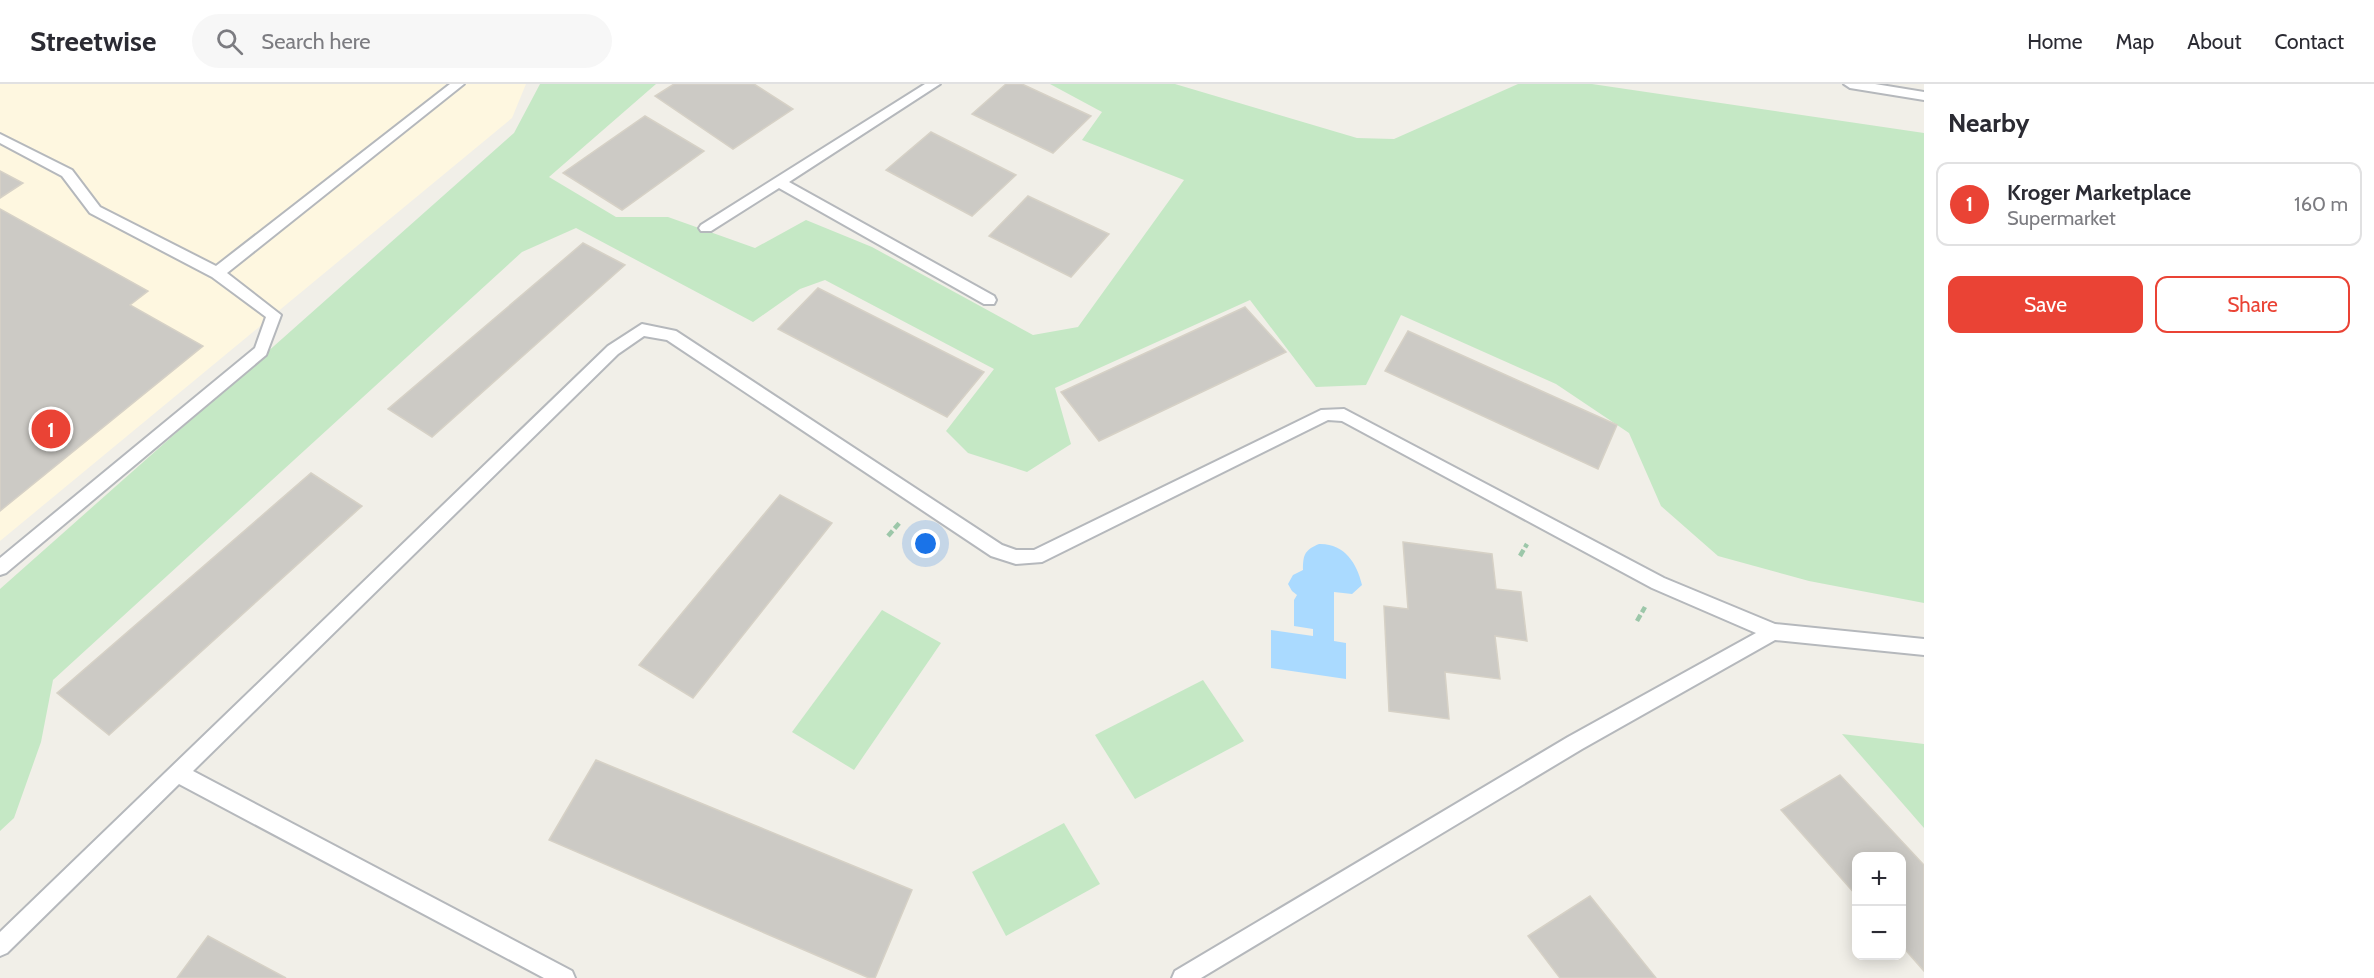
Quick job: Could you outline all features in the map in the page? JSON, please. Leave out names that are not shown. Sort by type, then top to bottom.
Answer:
[{"type":"lane","points":[[216,273],[458,84]]},
{"type":"lane","points":[[706,228],[934,84]]},
{"type":"lane","points":[[1851,84],[1924,96]]},
{"type":"lane","points":[[0,138],[67,173],[95,210],[216,273],[274,315],[261,351],[0,568]]},
{"type":"lane","points":[[778,182],[989,300]]},
{"type":"lane","points":[[0,946],[613,350],[642,330],[671,335],[997,552],[1016,557],[1036,557],[1326,414],[1344,416],[1658,583],[1774,632],[1924,647]]},
{"type":"lane","points":[[1182,978],[1575,743],[1774,632]]},
{"type":"lane","points":[[177,773],[342,858],[565,978]]},
{"type":"shaded area","points":[[0,84],[526,84],[512,118],[0,541]]},
{"type":"green space","points":[[540,84],[656,84],[549,177],[616,217],[668,217],[755,248],[806,220],[872,247],[1033,335],[1078,327],[1184,180],[1082,140],[1102,112],[1050,84],[1175,84],[1357,138],[1394,139],[1518,84],[1592,84],[1924,133],[1924,603],[1809,581],[1718,556],[1661,506],[1629,433],[1556,384],[1401,315],[1366,385],[1316,387],[1250,300],[1055,388],[1071,444],[1027,472],[968,453],[946,431],[994,369],[825,280],[800,289],[753,322],[576,228],[522,252],[53,680],[41,742],[14,818],[0,831],[0,589],[514,133]]},
{"type":"green space","points":[[882,610],[941,643],[854,770],[792,732]]},
{"type":"green space","points":[[1203,680],[1244,741],[1135,799],[1095,735]]},
{"type":"green space","points":[[1842,734],[1924,744],[1924,828]]},
{"type":"green space","points":[[1064,823],[1100,884],[1006,936],[972,872]]},
{"type":"water","points":[[1319,544],[1336,547],[1348,556],[1357,569],[1362,585],[1352,594],[1334,592],[1334,641],[1346,643],[1346,679],[1271,668],[1271,630],[1313,636],[1313,629],[1294,626],[1294,600],[1297,595],[1288,584],[1293,575],[1303,570],[1306,553]]},
{"type":"building","points":[[674,84],[754,84],[793,109],[733,149],[655,96]]},
{"type":"building","points":[[1006,84],[1022,84],[1091,116],[1053,153],[972,114]]},
{"type":"building","points":[[645,116],[704,151],[622,210],[563,173]]},
{"type":"building","points":[[931,132],[1016,175],[972,216],[886,170]]},
{"type":"building","points":[[0,171],[23,183],[0,198]]},
{"type":"building","points":[[1028,196],[1109,234],[1071,277],[989,236]]},
{"type":"building","points":[[0,209],[148,291],[130,305],[203,346],[0,511]]},
{"type":"building","points":[[583,243],[625,265],[432,437],[388,409]]},
{"type":"building","points":[[818,288],[984,372],[947,417],[778,329]]},
{"type":"building","points":[[1245,307],[1286,352],[1099,441],[1061,392]]},
{"type":"building","points":[[1408,331],[1617,425],[1598,469],[1385,371]]},
{"type":"building","points":[[311,473],[362,506],[109,735],[57,693]]},
{"type":"building","points":[[780,495],[832,523],[693,698],[639,665]]},
{"type":"building","points":[[1403,542],[1492,554],[1496,589],[1521,592],[1527,641],[1495,636],[1500,679],[1445,672],[1449,719],[1389,711],[1384,606],[1408,609]]},
{"type":"building","points":[[596,760],[912,890],[875,978],[869,978],[549,840]]},
{"type":"building","points":[[1840,775],[1924,865],[1924,971],[1906,951],[1906,852],[1852,852],[1852,890],[1781,810]]},
{"type":"building","points":[[1590,896],[1656,978],[1560,978],[1528,936]]},
{"type":"building","points":[[208,936],[286,978],[177,978]]},
{"type":"place","name":"Kroger Marketplace","points":[[51,429]]}]
